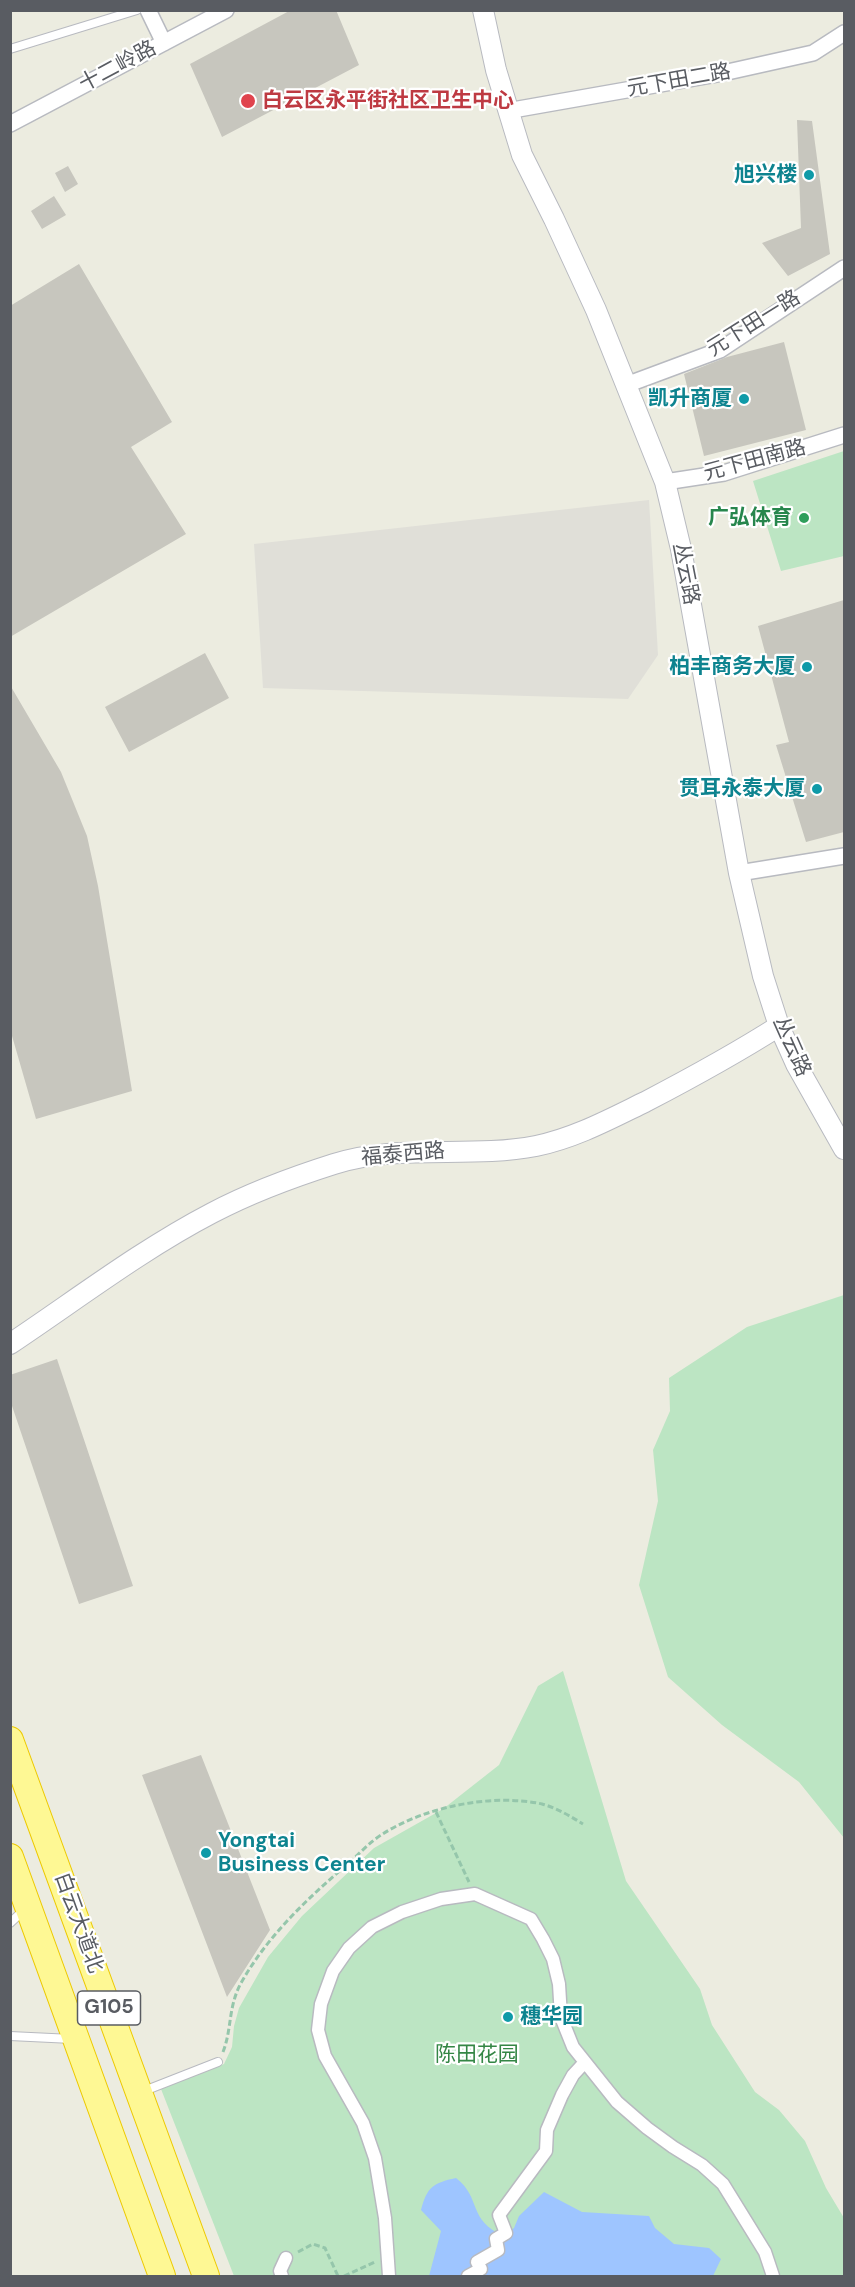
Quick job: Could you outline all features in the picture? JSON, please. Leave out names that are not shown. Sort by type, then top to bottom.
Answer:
[{"type":"highway","name":"白云大道北","points":[[10,1740],[206,2277]]},
{"type":"highway","name":"白云大道北","points":[[10,1857],[19,1914],[77,2040],[162,2277]]},
{"type":"street","points":[[147,10],[164,43]]},
{"type":"street","name":"十二岭路","points":[[10,124],[226,10]]},
{"type":"street","name":"丛云路","points":[[483,10],[507,111],[522,155],[596,310],[665,482],[681,549],[739,873],[762,976],[779,1026],[796,1064],[844,1149]]},
{"type":"street","name":"元下田二路","points":[[507,111],[723,74],[813,53],[844,33]]},
{"type":"street","name":"元下田一路","points":[[626,385],[720,350],[844,268]]},
{"type":"street","name":"元下田南路","points":[[665,482],[724,473],[844,435]]},
{"type":"street","points":[[739,873],[844,856]]},
{"type":"street","name":"福泰西路","points":[[10,1344],[182,1230],[213,1212],[272,1187],[335,1164],[368,1155],[398,1151],[490,1151],[535,1146],[566,1138],[710,1069],[779,1026]]},
{"type":"street","points":[[389,2277],[385,2218],[375,2158],[363,2123],[325,2056],[318,2030],[321,2004],[333,1971],[349,1948],[372,1927],[402,1912],[441,1899],[475,1894],[531,1919],[553,1959],[559,1983],[561,2017],[573,2047],[616,2102],[673,2148],[702,2165],[723,2184],[765,2252],[773,2277]]},
{"type":"street","points":[[468,2277],[481,2269],[477,2262],[498,2250],[496,2239],[506,2233],[499,2215],[546,2151],[548,2130],[562,2095],[573,2075],[585,2062]]},
{"type":"street","points":[[282,2277],[280,2271],[286,2258]]},
{"type":"lane","points":[[10,49],[137,10]]},
{"type":"lane","points":[[10,2036],[77,2040]]},
{"type":"lane","points":[[139,2092],[218,2062]]},
{"type":"path","points":[[218,2062],[224,2049],[231,2005],[256,1958],[281,1927],[319,1888],[381,1835],[417,1817],[462,1803],[512,1799],[544,1805],[567,1814],[583,1824]]},
{"type":"path","points":[[435,1812],[475,1894]]},
{"type":"path","points":[[286,2258],[313,2244],[326,2248],[338,2277]]},
{"type":"path","points":[[345,2276],[388,2256]]},
{"type":"shaded area","points":[[649,500],[658,655],[628,699],[263,688],[254,544]]},
{"type":"green space","name":"广弘体育","points":[[844,451],[844,556],[781,571],[753,481]]},
{"type":"green space","points":[[844,1295],[844,1838],[799,1782],[722,1725],[668,1677],[639,1585],[658,1501],[653,1450],[670,1411],[669,1378],[747,1327]]},
{"type":"green space","name":"陈田花园","points":[[563,1671],[626,1881],[700,1989],[712,2025],[755,2092],[779,2110],[805,2141],[826,2188],[844,2218],[844,2276],[234,2276],[161,2089],[224,2064],[232,2047],[239,2008],[268,1957],[302,1916],[374,1848],[443,1809],[499,1765],[538,1686]]},
{"type":"water","points":[[456,2178],[469,2193],[479,2216],[492,2230],[504,2236],[514,2228],[519,2216],[544,2192],[582,2212],[649,2216],[655,2228],[674,2244],[709,2248],[721,2259],[713,2276],[429,2276],[441,2231],[421,2210],[432,2187]]},
{"type":"building","name":"白云区永平街社区卫生中心","points":[[291,10],[336,10],[359,65],[222,137],[190,64]]},
{"type":"building","name":"旭兴楼","points":[[797,120],[812,121],[830,254],[788,276],[762,243],[801,228]]},
{"type":"building","points":[[68,166],[78,184],[65,192],[55,173]]},
{"type":"building","points":[[54,196],[66,215],[42,229],[31,211]]},
{"type":"building","points":[[79,264],[172,422],[131,447],[186,534],[10,637],[10,306]]},
{"type":"building","name":"凯升商厦","points":[[784,342],[806,430],[704,456],[684,374],[727,357]]},
{"type":"building","points":[[844,600],[844,832],[806,842],[776,745],[789,742],[758,626]]},
{"type":"building","points":[[205,653],[229,698],[129,752],[105,707]]},
{"type":"building","points":[[10,685],[61,772],[87,836],[98,886],[132,1091],[36,1119],[10,1029]]},
{"type":"building","points":[[57,1359],[133,1586],[79,1604],[10,1400],[10,1375]]},
{"type":"building","name":"Yongtai Business Center","points":[[201,1755],[270,1930],[227,1997],[142,1775]]},
{"type":"place","name":"白云区永平街社区卫生中心","points":[[248,101]]},
{"type":"place","name":"旭兴楼","points":[[809,175]]},
{"type":"place","name":"凯升商厦","points":[[744,399]]},
{"type":"place","name":"广弘体育","points":[[804,518]]},
{"type":"place","name":"柏丰商务大厦","points":[[807,667]]},
{"type":"place","name":"贯耳永泰大厦","points":[[817,789]]},
{"type":"place","name":"Yongtai Business Center","points":[[206,1853]]},
{"type":"place","name":"穗华园","points":[[508,2017]]}]
